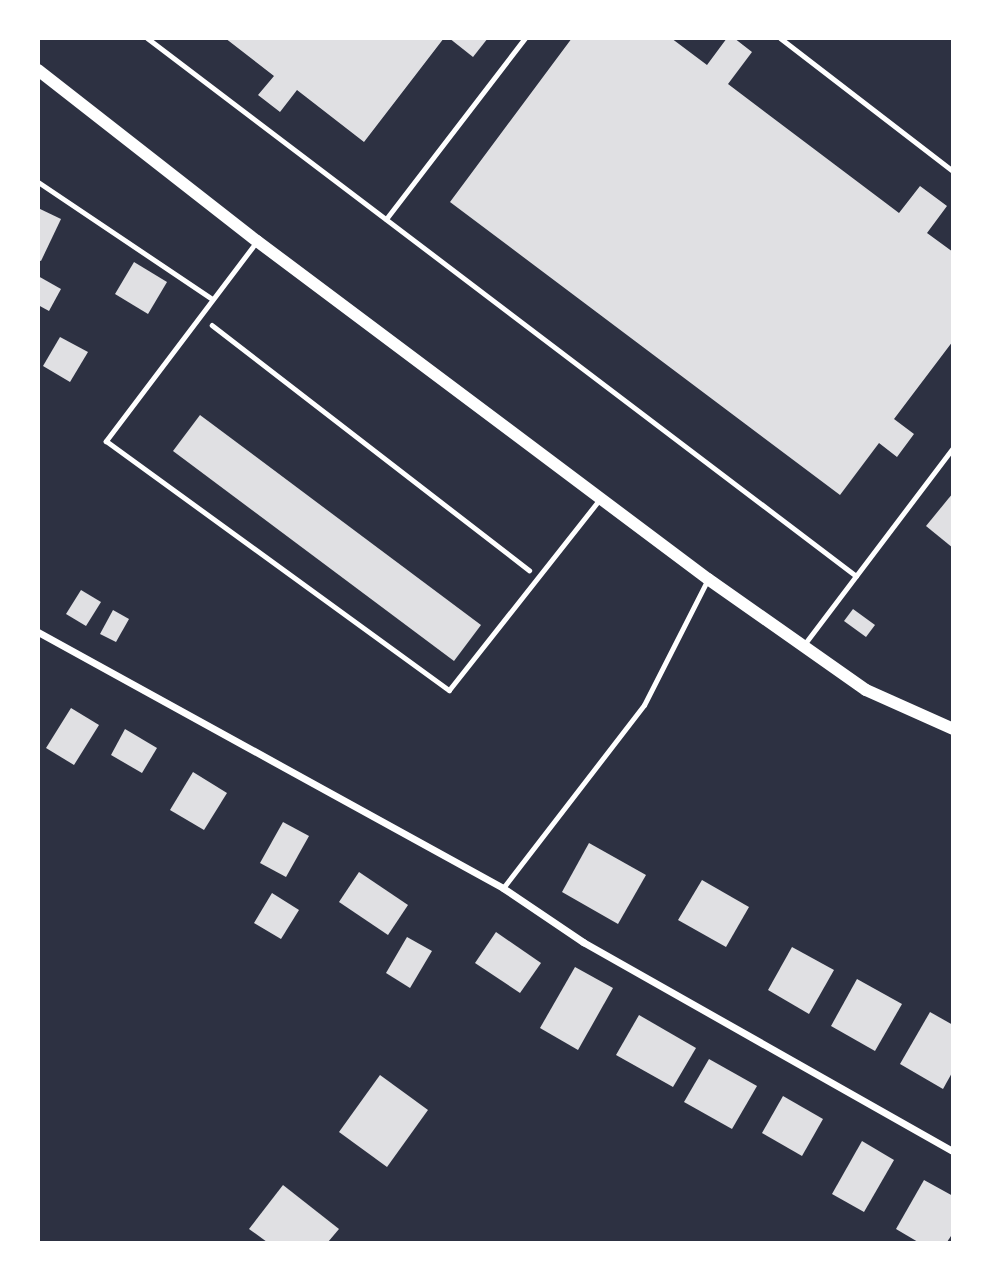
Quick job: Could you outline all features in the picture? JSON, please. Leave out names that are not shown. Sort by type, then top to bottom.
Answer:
[{"type":"street","points":[[38,70],[257,241],[602,496],[709,579],[866,690],[953,729]]},
{"type":"street","points":[[38,632],[503,887],[583,942],[953,1151]]},
{"type":"lane","points":[[146,38],[856,576]]},
{"type":"lane","points":[[386,219],[525,38]]},
{"type":"lane","points":[[780,38],[953,171]]},
{"type":"lane","points":[[38,182],[212,299]]},
{"type":"lane","points":[[257,241],[106,441],[449,690],[602,496]]},
{"type":"lane","points":[[803,646],[953,449]]},
{"type":"lane","points":[[503,887],[644,705],[709,579]]},
{"type":"path","points":[[200,316],[538,577]]},
{"type":"building","points":[[225,38],[444,38],[364,142],[297,90],[280,112],[258,95],[274,76]]},
{"type":"building","points":[[449,38],[488,38],[473,57]]},
{"type":"building","points":[[572,38],[671,38],[707,65],[727,38],[734,38],[752,52],[728,84],[899,213],[920,186],[947,206],[927,233],[953,252],[953,341],[894,419],[914,434],[897,457],[879,443],[840,495],[450,202]]},
{"type":"building","points":[[38,208],[61,219],[41,261],[38,260]]},
{"type":"building","points":[[134,262],[167,282],[148,314],[115,294]]},
{"type":"building","points":[[38,276],[61,289],[49,311],[38,305]]},
{"type":"building","points":[[60,337],[88,352],[70,382],[43,366]]},
{"type":"building","points":[[200,415],[481,625],[454,661],[173,451]]},
{"type":"building","points":[[953,493],[953,548],[926,526]]},
{"type":"building","points":[[81,590],[101,602],[86,626],[66,614]]},
{"type":"building","points":[[853,609],[875,625],[866,637],[844,621]]},
{"type":"building","points":[[113,610],[129,619],[116,642],[100,634]]},
{"type":"building","points":[[71,708],[99,725],[74,765],[46,748]]},
{"type":"building","points":[[125,729],[157,748],[142,773],[111,755]]},
{"type":"building","points":[[193,772],[227,793],[204,830],[170,810]]},
{"type":"building","points":[[283,822],[309,836],[286,877],[260,863]]},
{"type":"building","points":[[589,843],[646,875],[618,924],[562,892]]},
{"type":"building","points":[[359,872],[408,905],[388,935],[339,902]]},
{"type":"building","points":[[702,880],[749,907],[726,947],[678,920]]},
{"type":"building","points":[[272,893],[299,910],[281,939],[254,923]]},
{"type":"building","points":[[496,932],[541,963],[520,993],[475,963]]},
{"type":"building","points":[[407,937],[432,951],[410,988],[386,973]]},
{"type":"building","points":[[792,947],[834,970],[809,1014],[768,990]]},
{"type":"building","points":[[575,967],[613,988],[578,1050],[540,1028]]},
{"type":"building","points":[[857,979],[902,1004],[875,1051],[831,1026]]},
{"type":"building","points":[[930,1012],[953,1025],[953,1071],[943,1089],[900,1064]]},
{"type":"building","points":[[639,1015],[696,1048],[673,1087],[616,1055]]},
{"type":"building","points":[[709,1059],[757,1086],[732,1129],[684,1102]]},
{"type":"building","points":[[380,1075],[428,1110],[387,1167],[339,1132]]},
{"type":"building","points":[[783,1096],[823,1119],[802,1156],[762,1133]]},
{"type":"building","points":[[862,1141],[894,1160],[864,1212],[832,1194]]},
{"type":"building","points":[[924,1180],[953,1196],[953,1233],[947,1242],[918,1242],[896,1229]]},
{"type":"building","points":[[283,1185],[339,1229],[328,1242],[267,1242],[249,1229]]}]
